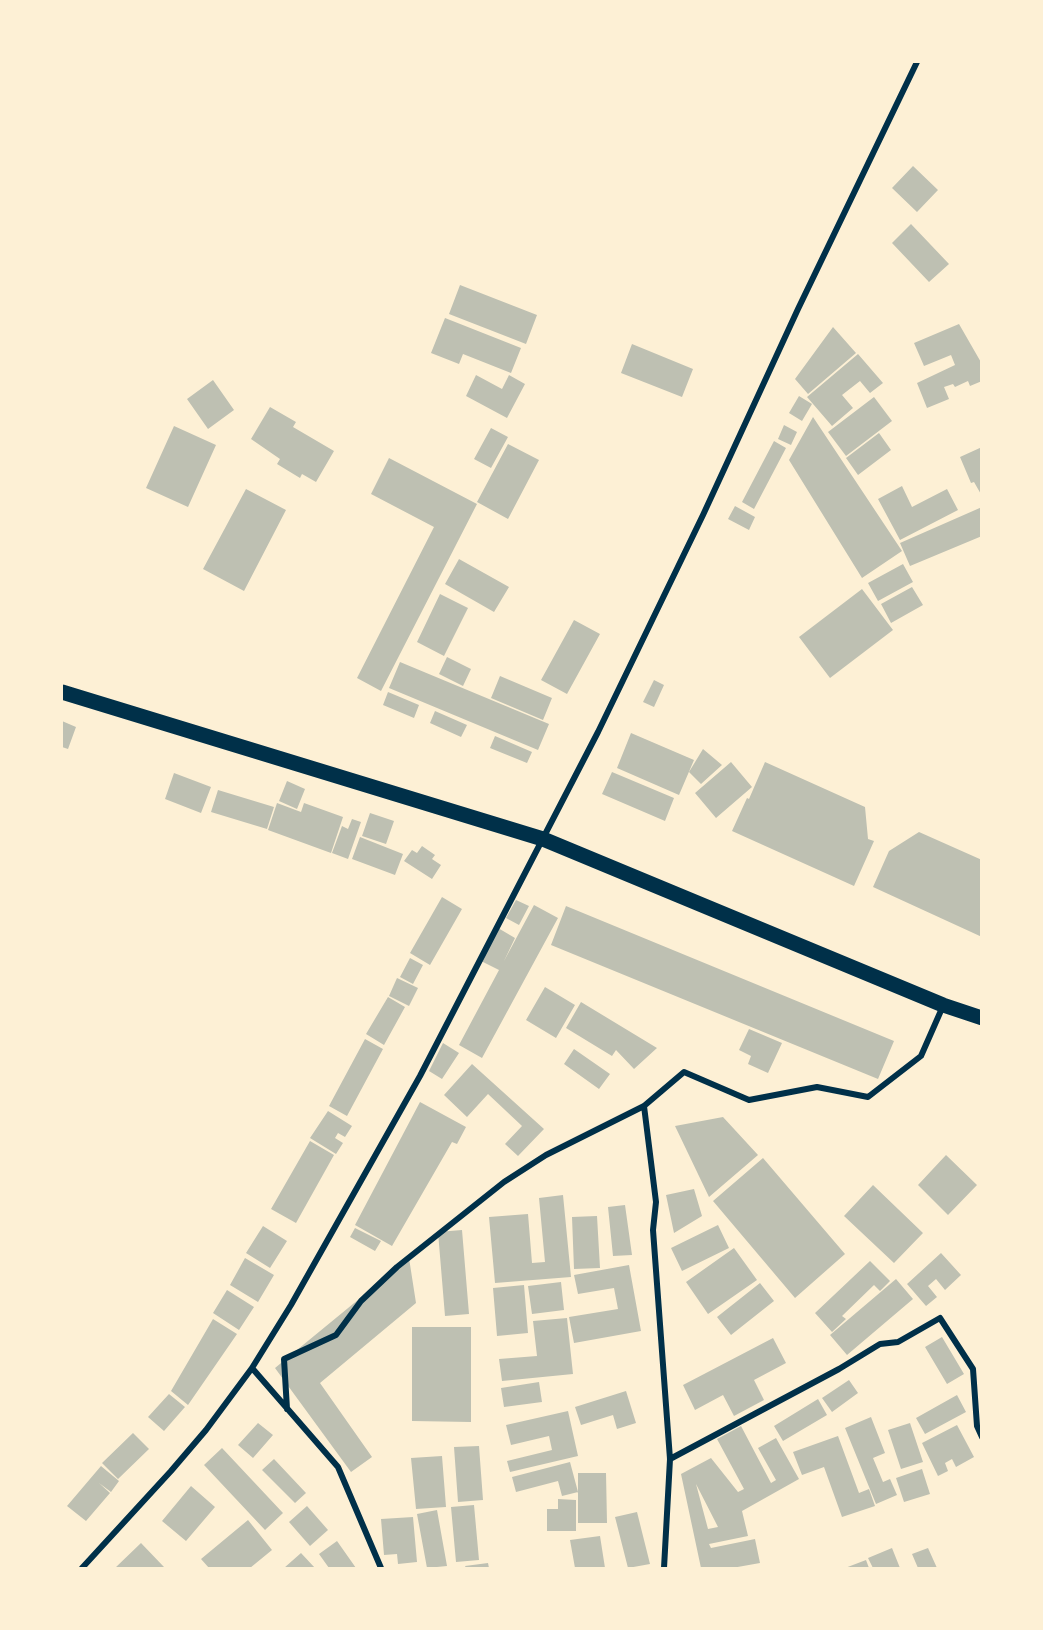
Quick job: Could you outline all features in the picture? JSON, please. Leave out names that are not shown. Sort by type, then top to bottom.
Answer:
[{"type":"main road","points":[[62,692],[543,839],[943,1005],[981,1018]]},
{"type":"street","points":[[82,1569],[206,1430],[252,1368],[291,1305],[420,1076],[598,732],[704,515],[798,309],[917,62]]},
{"type":"street","points":[[287,1409],[284,1359],[336,1335],[361,1301],[397,1267],[504,1182],[546,1155],[644,1106],[684,1072],[749,1100],[817,1087],[868,1097],[921,1056],[943,1005]]},
{"type":"street","points":[[644,1106],[656,1202],[652,1230],[670,1459],[664,1569]]},
{"type":"street","points":[[670,1459],[839,1369],[880,1344],[898,1342],[940,1318],[973,1369],[976,1426],[981,1437]]},
{"type":"street","points":[[252,1368],[338,1467],[381,1569]]},
{"type":"building","points":[[913,166],[938,190],[917,212],[892,188]]},
{"type":"building","points":[[911,224],[949,264],[929,282],[892,243]]},
{"type":"building","points":[[460,285],[537,315],[526,344],[449,314]]},
{"type":"building","points":[[445,318],[521,348],[511,373],[463,354],[459,364],[431,353]]},
{"type":"building","points":[[959,324],[982,364],[982,381],[970,386],[968,381],[955,387],[953,384],[944,387],[949,399],[927,408],[917,383],[955,365],[951,355],[924,366],[914,343]]},
{"type":"building","points":[[833,327],[856,353],[808,394],[795,379]]},
{"type":"building","points":[[632,344],[693,369],[682,397],[621,373]]},
{"type":"building","points":[[858,354],[883,383],[870,393],[860,381],[842,395],[853,408],[832,426],[807,397]]},
{"type":"building","points":[[476,375],[502,389],[509,375],[525,384],[507,418],[466,396]]},
{"type":"building","points":[[213,380],[234,410],[208,429],[187,399]]},
{"type":"building","points":[[799,396],[812,404],[802,421],[789,413]]},
{"type":"building","points":[[874,397],[892,421],[846,456],[828,432]]},
{"type":"building","points":[[270,407],[296,422],[293,427],[334,451],[316,482],[302,474],[300,478],[277,464],[280,459],[251,439]]},
{"type":"building","points":[[813,417],[902,551],[862,578],[789,460]]},
{"type":"building","points":[[784,425],[797,432],[791,445],[778,439]]},
{"type":"building","points":[[174,426],[216,445],[188,507],[146,488]]},
{"type":"building","points":[[491,428],[508,437],[491,468],[474,459]]},
{"type":"building","points":[[879,433],[891,450],[858,475],[846,458]]},
{"type":"building","points":[[774,441],[786,448],[754,509],[742,502]]},
{"type":"building","points":[[508,444],[539,460],[508,519],[477,502]]},
{"type":"building","points":[[982,447],[982,496],[974,482],[971,483],[960,457]]},
{"type":"building","points":[[389,458],[477,504],[381,691],[357,678],[434,527],[371,494]]},
{"type":"building","points":[[902,486],[912,507],[947,489],[958,510],[900,540],[878,499]]},
{"type":"building","points":[[246,489],[286,510],[244,591],[203,569]]},
{"type":"building","points":[[735,506],[755,517],[749,530],[728,519]]},
{"type":"building","points":[[982,507],[982,536],[910,566],[900,543]]},
{"type":"building","points":[[459,559],[509,587],[494,612],[445,584]]},
{"type":"building","points":[[903,564],[913,582],[878,601],[868,583]]},
{"type":"building","points":[[912,587],[923,605],[891,623],[881,604]]},
{"type":"building","points":[[862,589],[893,630],[830,678],[799,637]]},
{"type":"building","points":[[440,594],[468,608],[444,656],[417,642]]},
{"type":"building","points":[[574,620],[600,634],[567,694],[541,680]]},
{"type":"building","points":[[447,657],[471,669],[463,686],[439,674]]},
{"type":"building","points":[[400,662],[549,724],[538,750],[389,688]]},
{"type":"building","points":[[500,676],[552,698],[543,720],[491,698]]},
{"type":"building","points":[[654,680],[664,685],[654,707],[643,702]]},
{"type":"building","points":[[388,692],[419,705],[414,718],[383,705]]},
{"type":"building","points":[[435,711],[467,725],[461,737],[430,723]]},
{"type":"building","points":[[62,721],[76,727],[68,749],[62,747]]},
{"type":"building","points":[[631,733],[694,760],[679,795],[617,768]]},
{"type":"building","points":[[495,736],[532,752],[527,763],[490,748]]},
{"type":"building","points":[[703,749],[722,765],[701,784],[689,772]]},
{"type":"building","points":[[731,762],[752,787],[716,818],[695,793]]},
{"type":"building","points":[[765,762],[865,807],[868,839],[874,841],[854,886],[732,831]]},
{"type":"building","points":[[612,772],[674,798],[665,821],[602,794]]},
{"type":"building","points":[[174,773],[211,787],[201,813],[165,799]]},
{"type":"building","points":[[287,781],[305,789],[297,809],[279,801]]},
{"type":"building","points":[[218,790],[274,807],[267,829],[211,812]]},
{"type":"building","points":[[277,803],[301,812],[304,803],[343,817],[331,853],[268,830]]},
{"type":"building","points":[[370,813],[394,821],[386,844],[362,836]]},
{"type":"building","points":[[352,819],[361,822],[348,859],[332,853],[342,826],[348,829]]},
{"type":"building","points":[[919,832],[982,860],[982,937],[873,887],[889,851]]},
{"type":"building","points":[[360,837],[403,854],[395,875],[352,859]]},
{"type":"building","points":[[422,846],[435,855],[432,859],[441,865],[432,879],[404,861],[412,850],[417,853]]},
{"type":"building","points":[[442,897],[462,909],[430,965],[410,953]]},
{"type":"building","points":[[516,900],[529,906],[519,925],[506,918]]},
{"type":"building","points":[[534,905],[558,918],[482,1058],[459,1045],[499,970],[481,961],[498,928],[515,938],[504,961]]},
{"type":"building","points":[[566,906],[894,1041],[878,1079],[551,945]]},
{"type":"building","points":[[410,958],[423,965],[413,984],[400,977]]},
{"type":"building","points":[[397,978],[418,988],[409,1006],[389,996]]},
{"type":"building","points":[[545,987],[575,1005],[556,1038],[526,1020]]},
{"type":"building","points":[[388,997],[405,1007],[384,1045],[366,1034]]},
{"type":"building","points":[[581,1002],[657,1048],[634,1069],[616,1050],[612,1056],[566,1028]]},
{"type":"building","points":[[749,1029],[782,1043],[768,1073],[748,1064],[751,1056],[739,1050]]},
{"type":"building","points":[[365,1039],[383,1049],[347,1116],[329,1106]]},
{"type":"building","points":[[443,1043],[459,1053],[442,1079],[429,1071]]},
{"type":"building","points":[[574,1049],[610,1074],[599,1089],[564,1064]]},
{"type":"building","points":[[472,1064],[544,1129],[518,1156],[505,1144],[522,1126],[488,1094],[467,1117],[444,1095]]},
{"type":"building","points":[[420,1102],[466,1127],[457,1144],[452,1142],[392,1246],[355,1225]]},
{"type":"building","points":[[328,1111],[352,1126],[345,1137],[338,1133],[335,1138],[343,1143],[336,1154],[310,1138]]},
{"type":"building","points":[[723,1117],[758,1155],[709,1197],[675,1126]]},
{"type":"building","points":[[310,1141],[334,1155],[296,1223],[271,1209]]},
{"type":"building","points":[[946,1155],[977,1185],[948,1215],[918,1185]]},
{"type":"building","points":[[763,1158],[845,1254],[795,1298],[713,1201]]},
{"type":"building","points":[[873,1185],[923,1233],[894,1263],[844,1216]]},
{"type":"building","points":[[694,1189],[702,1216],[674,1233],[666,1195]]},
{"type":"building","points":[[563,1195],[571,1277],[495,1283],[489,1217],[528,1214],[532,1263],[545,1262],[539,1198]]},
{"type":"building","points":[[625,1205],[632,1255],[613,1256],[608,1207]]},
{"type":"building","points":[[597,1216],[600,1268],[574,1269],[572,1217]]},
{"type":"building","points":[[718,1225],[729,1248],[682,1271],[671,1248]]},
{"type":"building","points":[[263,1226],[287,1241],[270,1268],[246,1253]]},
{"type":"building","points":[[355,1228],[381,1241],[375,1251],[350,1237]]},
{"type":"building","points":[[462,1230],[469,1314],[445,1316],[438,1232]]},
{"type":"building","points":[[734,1248],[757,1280],[708,1314],[686,1282]]},
{"type":"building","points":[[941,1253],[961,1275],[945,1290],[936,1279],[928,1286],[937,1297],[926,1306],[907,1284]]},
{"type":"building","points":[[245,1258],[274,1275],[258,1302],[230,1285]]},
{"type":"building","points":[[409,1258],[416,1303],[320,1383],[372,1457],[351,1472],[275,1368]]},
{"type":"building","points":[[870,1261],[890,1281],[880,1291],[874,1285],[842,1316],[846,1319],[832,1332],[815,1313]]},
{"type":"building","points":[[629,1265],[641,1331],[574,1343],[569,1317],[618,1309],[614,1288],[578,1294],[574,1275]]},
{"type":"building","points":[[896,1279],[913,1299],[847,1355],[830,1335]]},
{"type":"building","points":[[561,1282],[564,1310],[532,1314],[528,1286]]},
{"type":"building","points":[[760,1283],[774,1301],[731,1335],[717,1317]]},
{"type":"building","points":[[524,1285],[528,1333],[497,1336],[493,1288]]},
{"type":"building","points":[[227,1290],[254,1307],[239,1330],[213,1313]]},
{"type":"building","points":[[567,1318],[573,1374],[502,1381],[499,1359],[537,1356],[533,1321]]},
{"type":"building","points":[[213,1319],[237,1334],[188,1405],[171,1391]]},
{"type":"building","points":[[412,1327],[471,1327],[471,1422],[412,1421]]},
{"type":"building","points":[[942,1337],[964,1374],[947,1384],[925,1347]]},
{"type":"building","points":[[773,1338],[786,1363],[754,1380],[764,1400],[734,1416],[723,1395],[695,1410],[683,1385]]},
{"type":"building","points":[[849,1380],[858,1393],[832,1412],[822,1398]]},
{"type":"building","points":[[539,1382],[542,1402],[504,1407],[501,1388]]},
{"type":"building","points":[[626,1391],[636,1423],[617,1429],[613,1415],[581,1425],[575,1407]]},
{"type":"building","points":[[169,1394],[185,1407],[164,1431],[148,1417]]},
{"type":"building","points":[[957,1395],[966,1412],[925,1434],[916,1418]]},
{"type":"building","points":[[818,1399],[827,1415],[783,1441],[774,1426]]},
{"type":"building","points":[[568,1411],[578,1456],[510,1472],[507,1461],[552,1450],[549,1436],[511,1445],[506,1425]]},
{"type":"building","points":[[871,1417],[885,1453],[873,1458],[883,1482],[890,1479],[897,1495],[876,1504],[845,1428]]},
{"type":"building","points":[[258,1423],[273,1435],[253,1458],[238,1445]]},
{"type":"building","points":[[910,1423],[923,1462],[901,1469],[888,1430]]},
{"type":"building","points":[[957,1425],[974,1457],[956,1467],[952,1459],[945,1463],[948,1471],[938,1476],[922,1443]]},
{"type":"building","points":[[741,1426],[771,1483],[776,1480],[758,1448],[776,1438],[799,1479],[742,1511],[748,1536],[709,1544],[711,1548],[755,1539],[760,1563],[732,1568],[701,1568],[681,1474],[711,1458],[738,1492],[744,1489],[717,1439]],"holes":[[[696,1484],[718,1527],[708,1529]]]},
{"type":"building","points":[[133,1433],[149,1449],[118,1479],[102,1463]]},
{"type":"building","points":[[838,1436],[859,1493],[869,1489],[875,1506],[842,1517],[824,1467],[802,1475],[793,1452]]},
{"type":"building","points":[[479,1446],[483,1500],[458,1502],[454,1447]]},
{"type":"building","points":[[222,1448],[283,1513],[265,1530],[204,1465]]},
{"type":"building","points":[[442,1456],[446,1507],[416,1509],[411,1458]]},
{"type":"building","points":[[274,1459],[306,1493],[295,1503],[262,1470]]},
{"type":"building","points":[[570,1462],[578,1492],[562,1496],[558,1481],[516,1492],[512,1477]]},
{"type":"building","points":[[101,1466],[119,1481],[111,1492],[99,1483],[110,1493],[86,1521],[67,1506]]},
{"type":"building","points":[[922,1469],[930,1494],[904,1502],[896,1478]]},
{"type":"building","points":[[578,1473],[606,1473],[607,1523],[578,1523]]},
{"type":"building","points":[[191,1486],[215,1507],[186,1541],[162,1521]]},
{"type":"building","points":[[558,1499],[576,1500],[576,1531],[547,1531],[547,1509],[558,1509]]},
{"type":"building","points":[[474,1505],[479,1560],[456,1562],[451,1507]]},
{"type":"building","points":[[307,1506],[328,1530],[310,1546],[289,1522]]},
{"type":"building","points":[[437,1510],[447,1566],[427,1568],[417,1514]]},
{"type":"building","points":[[637,1512],[650,1564],[628,1568],[615,1517]]},
{"type":"building","points":[[413,1517],[417,1562],[398,1564],[397,1554],[384,1555],[381,1519]]},
{"type":"building","points":[[248,1520],[272,1550],[250,1568],[209,1568],[201,1559]]},
{"type":"building","points":[[600,1536],[605,1568],[575,1568],[570,1540]]},
{"type":"building","points":[[337,1541],[356,1568],[329,1568],[319,1554]]},
{"type":"building","points":[[141,1543],[164,1567],[115,1568]]},
{"type":"building","points":[[892,1548],[900,1568],[873,1568],[868,1558]]},
{"type":"building","points":[[928,1548],[937,1568],[918,1568],[912,1554]]},
{"type":"building","points":[[301,1553],[315,1568],[284,1568]]},
{"type":"building","points":[[866,1560],[869,1568],[845,1568]]},
{"type":"building","points":[[488,1563],[489,1568],[466,1568],[465,1566]]}]
